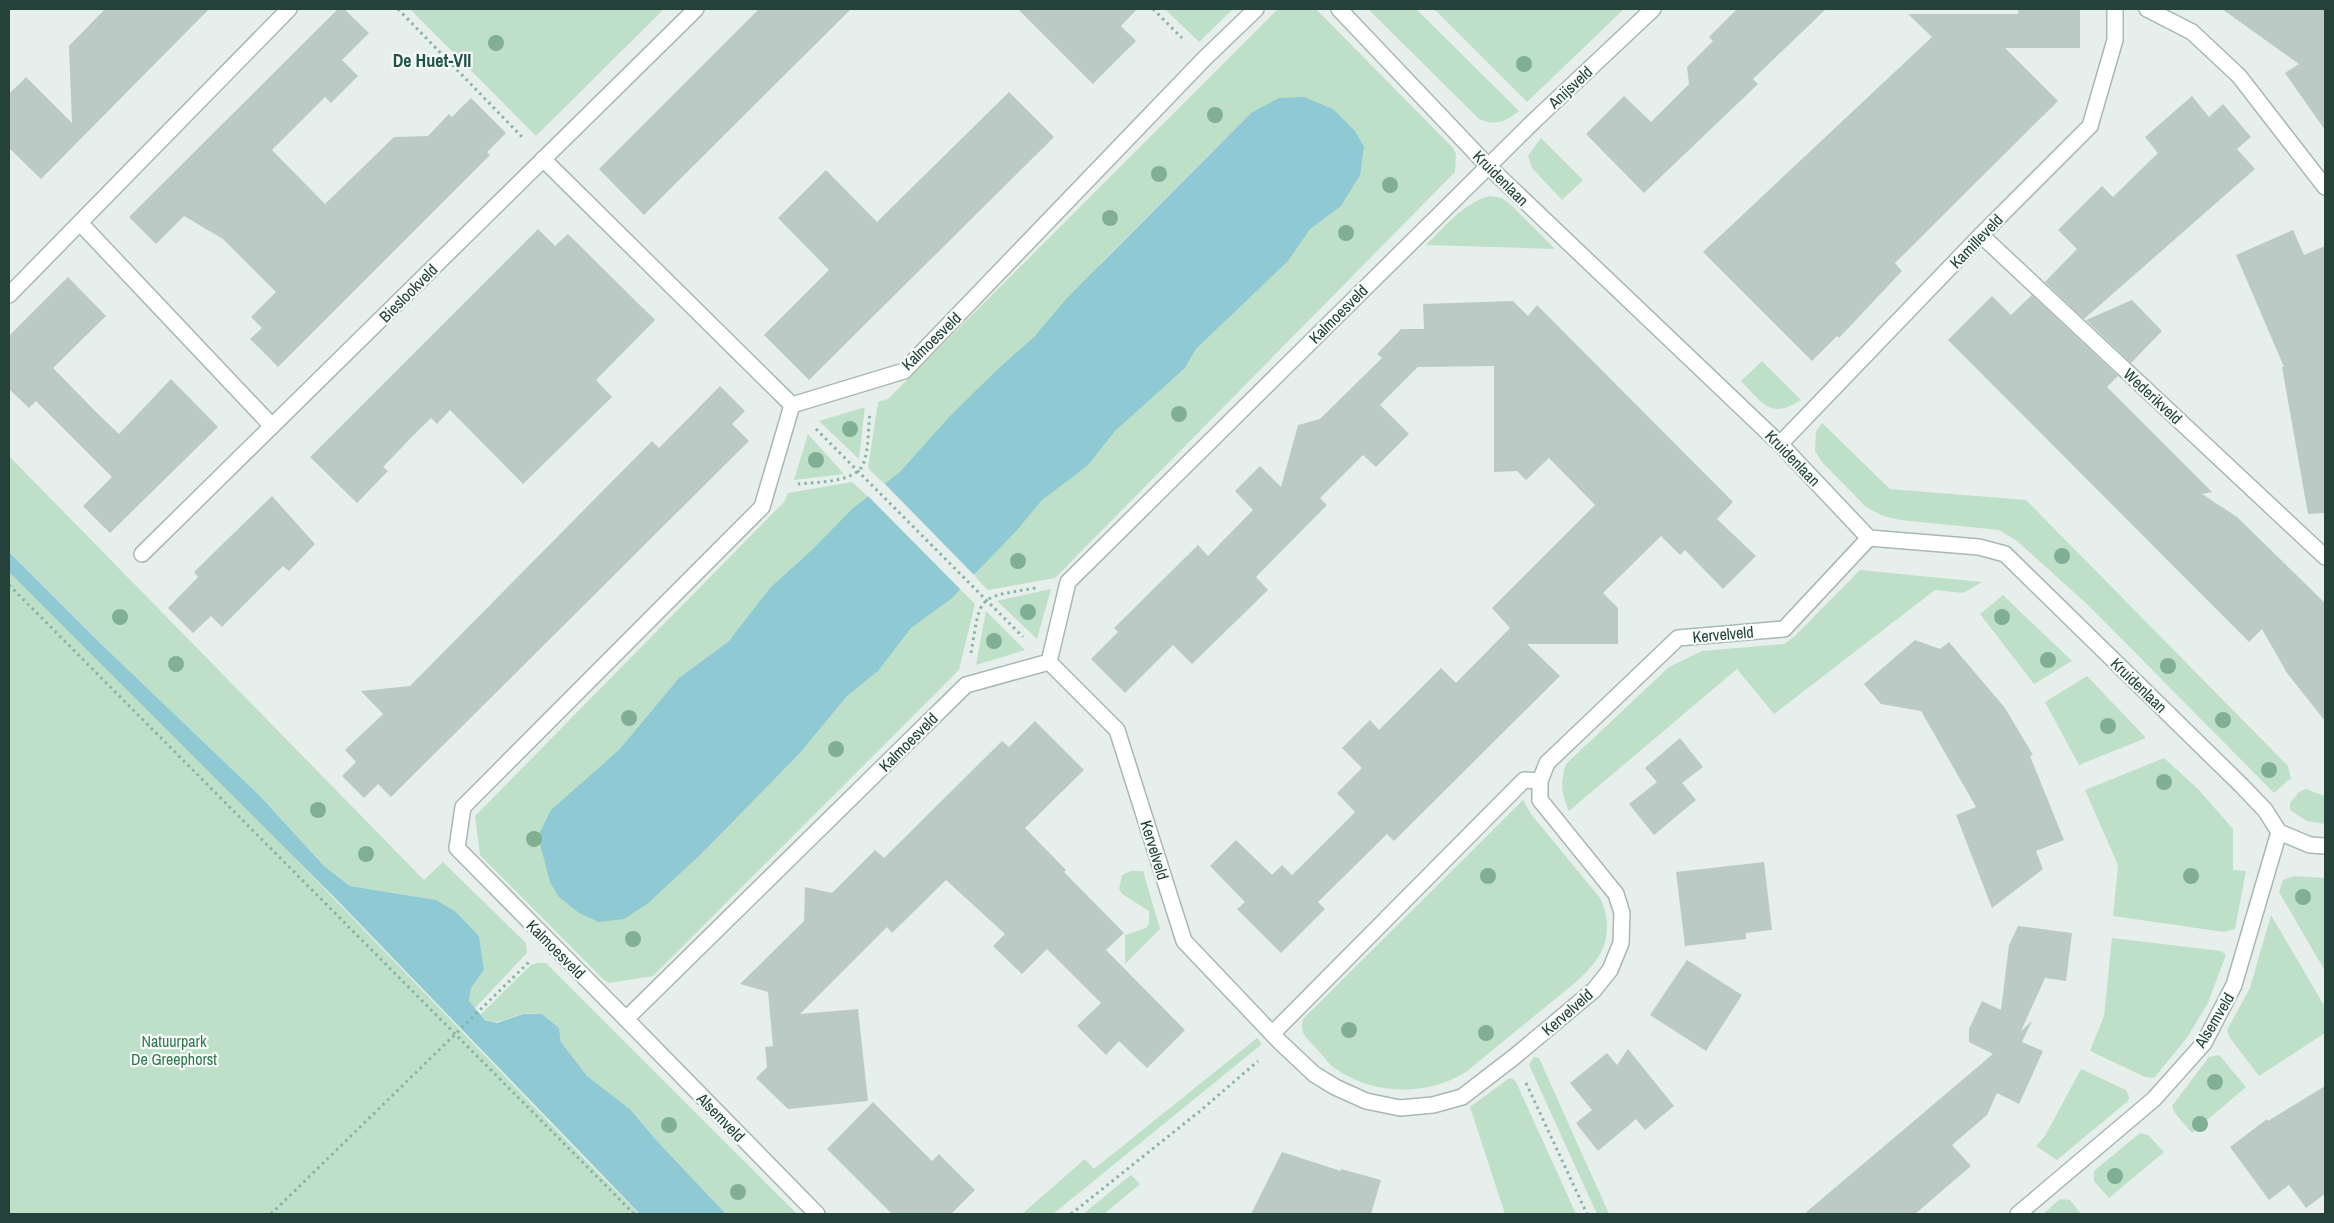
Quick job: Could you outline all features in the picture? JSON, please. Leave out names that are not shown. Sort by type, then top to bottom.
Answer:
[{"type":"street","points":[[9,295],[81,224],[289,9]]},
{"type":"street","name":"Bieslookveld","points":[[142,554],[696,9]]},
{"type":"street","name":"Kalmoesveld","points":[[1049,662],[966,685],[626,1020],[457,848],[463,807],[762,507],[792,405],[873,382],[904,371],[1204,59],[1256,9]]},
{"type":"street","name":"Kruidenlaan","points":[[1339,9],[1488,166],[1780,444],[1869,538],[1979,546],[2006,554],[2241,785],[2265,810],[2279,832]]},
{"type":"street","name":"Anijsveld","points":[[1488,166],[1654,9]]},
{"type":"street","name":"Kamilleveld","points":[[1780,444],[1981,235],[2090,126],[2115,40],[2115,9]]},
{"type":"street","points":[[2147,9],[2192,32],[2239,76],[2325,187]]},
{"type":"street","points":[[543,159],[792,405]]},
{"type":"street","name":"Kalmoesveld","points":[[1068,582],[1488,166]]},
{"type":"street","points":[[81,224],[272,426]]},
{"type":"street","name":"Wederikveld","points":[[1981,235],[2325,557]]},
{"type":"street","name":"Kervelveld","points":[[1049,662],[1117,730],[1184,941],[1314,1074],[1366,1102],[1400,1108],[1433,1105],[1462,1097],[1514,1057],[1594,990],[1610,970],[1622,943],[1622,913],[1616,894],[1540,800],[1540,781],[1547,763],[1678,638],[1784,629],[1869,538]]},
{"type":"street","points":[[1049,662],[1068,582]]},
{"type":"street","points":[[1276,1037],[1524,780],[1540,781]]},
{"type":"street","points":[[2279,832],[2310,844],[2325,846]]},
{"type":"street","name":"Alsemveld","points":[[2018,1214],[2154,1099],[2204,1043],[2234,985],[2279,832]]},
{"type":"street","name":"Alsemveld","points":[[626,1020],[817,1214]]},
{"type":"path","points":[[398,9],[543,159]]},
{"type":"path","points":[[1153,9],[1204,59]]},
{"type":"path","points":[[769,488],[848,478],[858,471],[864,463],[873,382]]},
{"type":"path","points":[[792,405],[1049,662]]},
{"type":"path","points":[[966,685],[978,610],[985,600],[996,594],[1068,582]]},
{"type":"path","points":[[9,585],[634,1214]]},
{"type":"path","points":[[271,1214],[550,943]]},
{"type":"path","points":[[1071,1214],[1200,1111],[1276,1037]]},
{"type":"path","points":[[1514,1057],[1587,1214]]},
{"type":"green space","points":[[410,9],[664,9],[536,136]]},
{"type":"green space","points":[[1165,9],[1233,9],[1199,42]]},
{"type":"green space","points":[[1278,9],[1316,9],[1453,148],[1456,154],[1455,172],[1055,578],[988,590],[974,576],[1116,408],[1172,380],[1185,368],[1196,349],[1219,327],[1251,113],[1100,264],[1070,320],[888,488],[868,468],[878,402],[888,399]]},
{"type":"green space","points":[[1368,9],[1416,9],[1519,111],[1500,122],[1479,119]]},
{"type":"green space","points":[[1434,9],[1624,9],[1527,102]]},
{"type":"green space","points":[[1541,138],[1583,180],[1562,200],[1532,168],[1528,156]]},
{"type":"green space","points":[[1490,196],[1502,198],[1509,203],[1555,249],[1426,245],[1463,209]]},
{"type":"green space","points":[[1762,361],[1801,400],[1782,409],[1774,409],[1761,402],[1755,396],[1741,381]]},
{"type":"green space","points":[[865,407],[859,459],[819,421]]},
{"type":"green space","points":[[1822,423],[1890,489],[2026,500],[2288,766],[2291,778],[2274,793],[2088,605],[2017,541],[1999,530],[1900,520],[1883,516],[1866,507],[1822,462],[1815,451],[1816,431]]},
{"type":"green space","points":[[808,434],[844,474],[794,480]]},
{"type":"green space","points":[[9,456],[424,880],[443,862],[526,943],[527,953],[475,1008],[469,1001],[471,988],[484,970],[479,936],[455,911],[436,900],[350,886],[324,866],[260,796],[99,642],[9,552]]},
{"type":"green space","points":[[852,482],[874,502],[828,547],[800,560],[729,641],[694,667],[727,826],[800,753],[847,696],[871,676],[949,578],[975,604],[959,670],[653,976],[610,983],[605,981],[480,855],[475,816],[784,502],[788,493]]},
{"type":"green space","name":"Natuurpark De Greephorst","points":[[9,561],[601,1176],[640,1214],[9,1214]]},
{"type":"green space","points":[[1860,570],[1982,582],[1963,593],[1935,590],[1774,714],[1737,669],[1569,811],[1562,788],[1566,764],[1669,667],[1702,651],[1784,644],[1796,635]]},
{"type":"green space","points":[[1050,589],[1037,639],[997,601]]},
{"type":"green space","points":[[2003,595],[2072,661],[2034,684],[1980,614]]},
{"type":"green space","points":[[986,611],[1025,650],[976,665]]},
{"type":"green space","points":[[2087,676],[2146,738],[2079,765],[2045,702]]},
{"type":"green space","points":[[2164,758],[2198,789],[2233,829],[2233,870],[2246,871],[2235,929],[2224,932],[2113,916],[2118,865],[2085,790]]},
{"type":"green space","points":[[2306,789],[2325,796],[2325,824],[2307,821],[2290,810],[2290,803],[2299,792]]},
{"type":"green space","points":[[1523,800],[1531,814],[1600,898],[1607,920],[1607,934],[1599,956],[1589,970],[1569,988],[1466,1072],[1451,1080],[1418,1089],[1401,1090],[1367,1084],[1351,1078],[1336,1069],[1302,1031],[1304,1018]]},
{"type":"green space","points":[[1131,871],[1143,871],[1160,929],[1125,964],[1125,935],[1146,928],[1149,923],[1149,911],[1122,894],[1119,889],[1122,875]]},
{"type":"green space","points":[[2294,876],[2325,878],[2325,971],[2279,892],[2283,880]]},
{"type":"green space","points":[[2271,915],[2325,1007],[2325,1033],[2259,1076],[2230,1038],[2227,1030],[2250,988]]},
{"type":"green space","points":[[2112,938],[2221,951],[2226,955],[2207,1005],[2186,1039],[2154,1078],[2145,1077],[2090,1051],[2104,1016]]},
{"type":"green space","points":[[546,963],[797,1214],[726,1214],[657,1141],[630,1109],[587,1076],[561,1042],[559,1028],[542,1014],[522,1014],[495,1022],[485,1019],[480,1015],[531,965]]},
{"type":"green space","points":[[1257,1038],[1262,1044],[1053,1214],[1022,1214],[1085,1159],[1094,1169]]},
{"type":"green space","points":[[2219,1055],[2246,1087],[2192,1133],[2174,1112],[2172,1106],[2209,1057]]},
{"type":"green space","points":[[1534,1057],[1539,1058],[1609,1214],[1597,1214],[1529,1065]]},
{"type":"green space","points":[[2081,1069],[2126,1090],[2129,1096],[2128,1101],[2057,1160],[2036,1146],[2045,1136]]},
{"type":"green space","points":[[1512,1078],[1516,1082],[1576,1214],[1505,1214],[1470,1107]]},
{"type":"green space","points":[[2140,1133],[2148,1135],[2164,1152],[2109,1198],[2094,1181],[2094,1171]]},
{"type":"green space","points":[[1131,1175],[1140,1184],[1104,1214],[1083,1214]]},
{"type":"green space","points":[[2060,1199],[2070,1200],[2081,1214],[2043,1214]]},
{"type":"water","points":[[1304,97],[1333,109],[1355,131],[1364,147],[1360,175],[1341,206],[1310,229],[1288,261],[1196,349],[1185,368],[1116,430],[1087,466],[1042,500],[1017,530],[952,598],[911,628],[878,671],[847,696],[800,753],[699,856],[647,904],[624,919],[599,922],[579,913],[558,896],[550,882],[538,836],[551,810],[619,750],[679,678],[729,641],[770,588],[815,547],[852,509],[900,472],[950,416],[1034,337],[1067,298],[1251,113],[1279,98]]},
{"type":"water","points":[[9,552],[99,642],[260,796],[324,866],[350,886],[436,900],[455,911],[479,936],[484,970],[471,988],[469,1001],[485,1020],[497,1023],[523,1014],[542,1014],[559,1028],[561,1042],[587,1076],[630,1109],[657,1141],[726,1214],[640,1214],[336,899],[9,572]]},
{"type":"pier","points":[[883,482],[977,578],[963,592],[866,494]]},
{"type":"building","points":[[105,9],[209,9],[41,179],[9,148],[9,94],[26,77],[72,123],[69,46]]},
{"type":"building","points":[[338,9],[344,9],[369,33],[342,60],[358,76],[331,103],[325,97],[272,150],[325,204],[394,137],[428,136],[449,114],[452,117],[471,98],[506,133],[487,152],[490,155],[278,367],[250,339],[262,328],[251,317],[276,292],[223,239],[184,216],[156,244],[129,217]]},
{"type":"building","points":[[759,9],[851,9],[644,215],[599,169]]},
{"type":"building","points":[[1018,9],[1137,9],[1121,26],[1136,41],[1093,84]]},
{"type":"building","points":[[1737,9],[1826,9],[1753,79],[1758,84],[1644,193],[1586,134],[1624,96],[1651,122],[1689,84],[1687,67],[1713,41],[1709,37]]},
{"type":"building","points":[[2019,9],[2080,9],[2080,48],[2005,48],[2058,101],[1895,263],[1902,271],[1839,338],[1837,336],[1812,361],[1703,252],[1932,37],[1908,14],[2018,14]]},
{"type":"building","points":[[2222,9],[2325,9],[2325,130],[2285,73],[2299,64]]},
{"type":"building","points":[[1009,92],[1054,137],[809,380],[764,335],[829,270],[778,218],[826,170],[877,222]]},
{"type":"building","points":[[2192,96],[2209,117],[2223,104],[2251,137],[2237,149],[2255,169],[2084,319],[2045,282],[2077,249],[2058,230],[2102,186],[2113,197],[2158,153],[2145,137]]},
{"type":"building","points":[[538,229],[555,246],[568,234],[655,320],[596,380],[612,397],[523,484],[450,410],[437,424],[431,418],[383,467],[388,471],[357,503],[310,457]]},
{"type":"building","points":[[2293,230],[2304,255],[2325,246],[2325,513],[2308,514],[2282,367],[2284,367],[2236,255]]},
{"type":"building","points":[[68,277],[106,316],[53,368],[98,414],[119,434],[171,379],[218,427],[110,533],[83,506],[112,477],[36,401],[29,408],[9,389],[9,336]]},
{"type":"building","points":[[2032,295],[2118,376],[2107,387],[2212,492],[2202,494],[2237,517],[2325,603],[2325,721],[2287,673],[2262,629],[2249,642],[1948,340],[1992,296],[2011,315]]},
{"type":"building","points":[[2132,300],[2162,331],[2131,363],[2086,320]]},
{"type":"building","points":[[1513,301],[1528,316],[1537,305],[1733,502],[1717,519],[1756,556],[1723,589],[1685,550],[1680,555],[1661,536],[1603,593],[1618,608],[1618,644],[1527,644],[1560,676],[1394,841],[1387,834],[1318,902],[1325,909],[1281,953],[1237,909],[1245,902],[1210,866],[1236,840],[1272,875],[1282,865],[1292,875],[1355,812],[1337,793],[1362,768],[1342,748],[1370,720],[1379,730],[1441,668],[1456,683],[1510,628],[1492,608],[1595,505],[1549,458],[1526,480],[1517,471],[1494,472],[1494,366],[1418,367],[1380,405],[1409,434],[1376,467],[1363,455],[1320,498],[1327,505],[1256,577],[1268,590],[1192,664],[1173,645],[1125,693],[1091,659],[1118,632],[1114,628],[1198,545],[1208,556],[1253,510],[1235,491],[1260,466],[1281,487],[1298,425],[1320,419],[1382,358],[1377,354],[1401,329],[1424,329],[1423,304]]},
{"type":"building","points":[[720,386],[745,411],[732,424],[749,441],[391,797],[378,784],[364,798],[342,776],[356,762],[345,750],[383,714],[361,691],[410,686],[652,441],[659,448]]},
{"type":"building","points":[[272,496],[315,544],[289,571],[283,566],[222,627],[211,616],[193,633],[168,608],[198,577],[194,572]]},
{"type":"building","points":[[1915,640],[1940,649],[1949,642],[2005,708],[2033,755],[2030,756],[2064,840],[2036,851],[2043,869],[1992,908],[1956,815],[1976,807],[1921,711],[1881,704],[1864,684]]},
{"type":"building","points":[[1035,721],[1084,770],[1025,828],[1066,870],[1064,872],[1124,933],[1106,950],[1185,1030],[1147,1068],[1119,1041],[1106,1055],[1077,1026],[1101,1003],[1047,949],[1022,974],[993,946],[1005,934],[946,880],[892,933],[887,927],[800,1014],[858,1009],[868,1101],[788,1109],[756,1078],[767,1067],[765,1047],[773,1046],[768,992],[740,984],[804,921],[805,887],[832,893],[875,850],[884,858],[1002,741],[1009,747]]},
{"type":"building","points":[[1680,738],[1703,767],[1682,783],[1696,800],[1654,835],[1629,804],[1657,782],[1645,768]]},
{"type":"building","points":[[1764,862],[1772,930],[1746,933],[1746,939],[1685,946],[1676,872]]},
{"type":"building","points":[[2018,926],[2072,933],[2066,981],[2045,978],[2021,1031],[2032,1021],[2022,1042],[2043,1051],[2019,1104],[1997,1093],[1987,1115],[1952,1145],[1971,1166],[1915,1214],[1804,1214],[1993,1054],[1969,1042],[1969,1029],[1982,1001],[2001,1010],[2009,945]]},
{"type":"building","points":[[1687,960],[1742,995],[1706,1051],[1650,1015]]},
{"type":"building","points":[[1628,1049],[1674,1106],[1645,1130],[1636,1119],[1598,1151],[1576,1123],[1592,1110],[1570,1083],[1607,1053],[1617,1065]]},
{"type":"building","points":[[2325,1086],[2325,1194],[2306,1208],[2289,1185],[2269,1200],[2230,1147],[2267,1119],[2268,1121]]},
{"type":"building","points":[[873,1102],[932,1161],[939,1154],[975,1190],[951,1214],[892,1214],[827,1149]]},
{"type":"building","points":[[1282,1152],[1341,1171],[1341,1169],[1381,1180],[1371,1214],[1251,1214]]},
{"type":"district","name":"De Huet-VII","points":[[432,61]]}]
